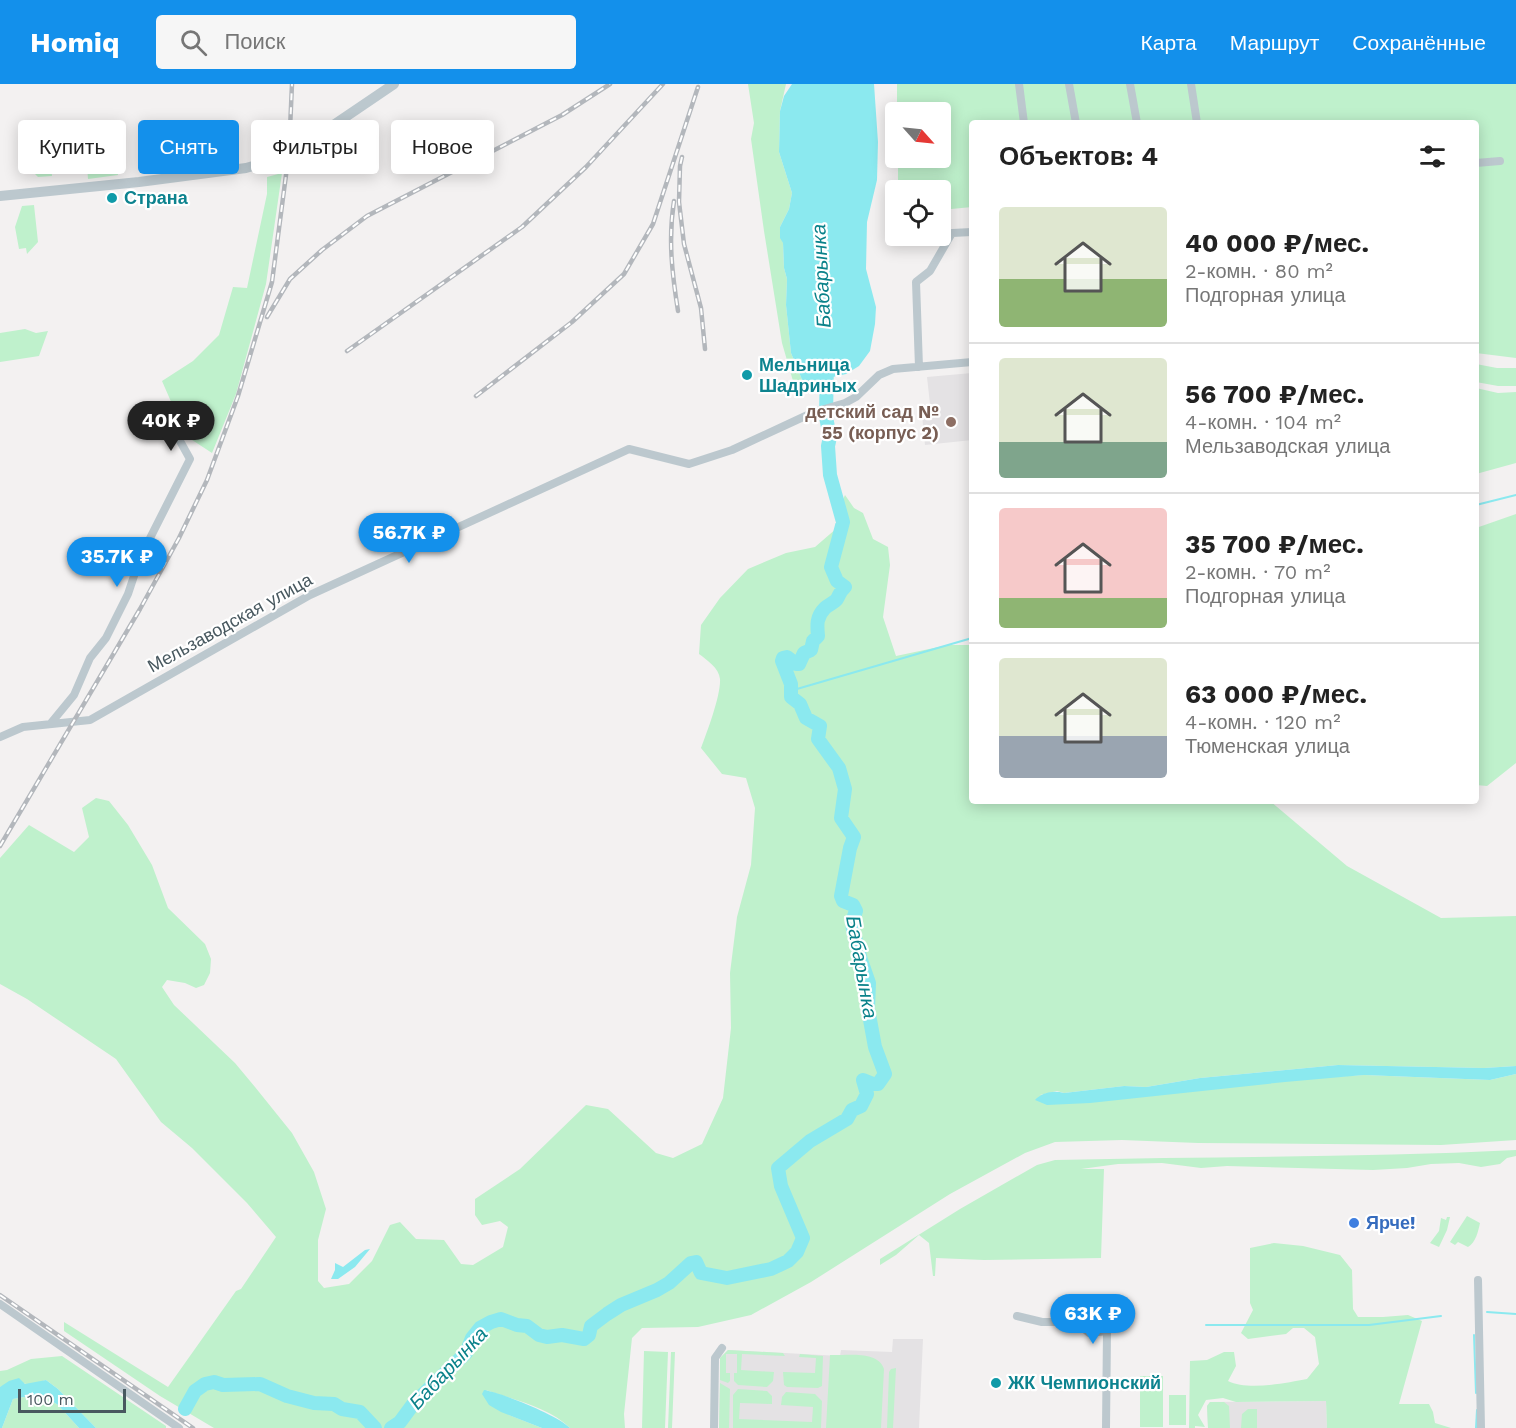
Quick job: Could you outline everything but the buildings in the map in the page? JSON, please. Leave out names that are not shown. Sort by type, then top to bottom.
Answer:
[{"type":"street","points":[[0,196],[162,180],[246,168],[267,162],[314,139],[394,84]]},
{"type":"street","points":[[1019,84],[1024,120]]},
{"type":"street","points":[[1069,84],[1075,120]]},
{"type":"street","points":[[1130,84],[1136,120]]},
{"type":"street","points":[[1191,84],[1197,120]]},
{"type":"street","points":[[1479,163],[1500,161]]},
{"type":"street","points":[[919,367],[916,282],[930,271],[952,233],[969,232]]},
{"type":"street","name":"Мельзаводская улица","points":[[0,738],[23,727],[90,720],[310,595],[629,449],[689,464],[741,446],[814,412],[856,397],[874,379],[885,372],[969,362]]},
{"type":"street","points":[[51,723],[74,695],[90,658],[106,638],[128,594],[140,558],[190,459],[175,432]]},
{"type":"street","points":[[1478,1280],[1481,1428]]},
{"type":"street","points":[[0,1304],[179,1428]]},
{"type":"street","points":[[1017,1316],[1042,1322],[1076,1322],[1089,1332],[1107,1331],[1106,1428]]},
{"type":"street","points":[[714,1428],[715,1358],[722,1348]]},
{"type":"shaded area","points":[[969,373],[969,440],[925,445],[921,405],[930,404],[927,377]]},
{"type":"shaded area","points":[[893,1339],[923,1339],[919,1428],[719,1428],[720,1358],[728,1350],[840,1356],[841,1350],[892,1352]]},
{"type":"shaded area","points":[[1326,1401],[1327,1428],[1208,1428],[1207,1406],[1210,1402]]},
{"type":"green space","points":[[748,84],[786,84],[780,111],[779,152],[792,193],[789,209],[780,227],[787,279],[786,305],[791,353],[803,382],[811,386],[807,390],[798,390],[793,381],[782,343],[751,139],[754,123]]},
{"type":"green space","points":[[897,84],[1516,84],[1516,358],[1479,353],[1479,120],[969,120],[969,207],[951,209],[951,180],[898,180],[898,168],[951,168],[951,102],[897,102]]},
{"type":"green space","points":[[35,174],[52,174],[52,176],[38,177]]},
{"type":"green space","points":[[88,174],[118,174],[118,175],[88,179]]},
{"type":"green space","points":[[282,174],[266,284],[236,394],[212,453],[186,436],[162,381],[193,361],[219,335],[233,287],[247,288],[267,194],[267,177]]},
{"type":"green space","points":[[34,205],[38,242],[27,254],[26,248],[19,249],[15,227],[22,206]]},
{"type":"green space","points":[[25,329],[36,333],[48,331],[39,356],[0,362],[0,333]]},
{"type":"green space","points":[[1479,365],[1516,368],[1516,386],[1479,383]]},
{"type":"green space","points":[[1479,389],[1498,393],[1516,392],[1516,463],[1479,473]]},
{"type":"green space","points":[[845,495],[854,508],[863,513],[873,539],[888,547],[890,565],[883,617],[896,656],[948,645],[969,645],[969,804],[1274,804],[1347,866],[1441,918],[1516,916],[1516,1066],[1484,1068],[1338,1065],[1200,1078],[1146,1087],[1124,1086],[1064,1093],[1057,1091],[1040,1095],[1364,1075],[1490,1080],[1516,1074],[1516,1140],[1441,1145],[1198,1143],[1122,1140],[1055,1142],[1025,1153],[950,1194],[811,1282],[751,1315],[698,1327],[642,1328],[632,1338],[624,1414],[625,1428],[570,1428],[541,1409],[486,1390],[509,1415],[542,1428],[214,1428],[160,1396],[64,1331],[64,1322],[168,1387],[236,1291],[241,1289],[276,1237],[247,1203],[192,1148],[161,1122],[116,1059],[27,999],[0,984],[0,858],[29,825],[74,852],[89,837],[82,808],[96,798],[109,801],[128,825],[152,865],[168,908],[205,944],[211,959],[210,973],[204,985],[196,988],[185,983],[167,980],[162,987],[174,1005],[235,1063],[255,1087],[292,1133],[314,1172],[326,1209],[318,1240],[318,1281],[324,1288],[349,1284],[372,1261],[390,1225],[400,1222],[416,1239],[444,1240],[461,1264],[473,1265],[503,1247],[508,1227],[500,1221],[482,1225],[475,1215],[475,1199],[520,1169],[586,1105],[608,1109],[656,1153],[673,1158],[702,1144],[723,1098],[731,1028],[730,973],[737,917],[751,865],[755,808],[746,778],[722,774],[701,748],[716,704],[720,679],[715,668],[699,654],[701,625],[720,598],[748,569],[786,553],[815,547],[837,528],[837,513]]},
{"type":"green space","points":[[1516,514],[1516,763],[1487,786],[1479,785],[1479,527]]},
{"type":"green space","points":[[1516,1150],[1516,1156],[1507,1158],[1500,1164],[1481,1167],[1459,1163],[1373,1170],[1227,1166],[1201,1168],[1162,1163],[1118,1164],[1081,1169],[1104,1169],[1101,1258],[984,1260],[936,1258],[935,1276],[933,1276],[929,1243],[919,1235],[896,1255],[880,1265],[880,1259],[960,1209],[1037,1165],[1055,1160],[1343,1156]]},
{"type":"green space","points":[[1467,1216],[1480,1223],[1476,1236],[1468,1247],[1458,1242],[1455,1245],[1450,1242]]},
{"type":"green space","points":[[1450,1217],[1447,1230],[1439,1247],[1430,1243],[1439,1231],[1441,1218],[1446,1220]]},
{"type":"green space","points":[[1274,1243],[1303,1246],[1340,1255],[1352,1270],[1353,1309],[1358,1317],[1408,1315],[1422,1321],[1399,1404],[1429,1404],[1435,1423],[1451,1428],[1327,1428],[1326,1401],[1236,1402],[1223,1398],[1206,1400],[1198,1415],[1205,1427],[1189,1428],[1190,1361],[1207,1360],[1224,1352],[1234,1352],[1236,1366],[1228,1381],[1256,1386],[1307,1379],[1319,1364],[1315,1337],[1304,1328],[1293,1328],[1286,1334],[1248,1339],[1241,1333],[1253,1310],[1250,1303],[1250,1248]]},
{"type":"green space","points":[[728,1350],[783,1353],[785,1356],[742,1354],[741,1370],[774,1372],[773,1381],[767,1387],[738,1385],[734,1381],[734,1373],[737,1373],[737,1354],[726,1354],[726,1373],[730,1373],[730,1381],[728,1383],[720,1380],[720,1358]]},
{"type":"green space","points":[[644,1351],[668,1352],[665,1428],[642,1428]]},
{"type":"green space","points":[[671,1352],[675,1352],[672,1428],[668,1428]]},
{"type":"green space","points":[[800,1354],[823,1356],[822,1386],[818,1388],[784,1385],[783,1372],[815,1373],[816,1358],[799,1357]]},
{"type":"green space","points":[[830,1355],[868,1356],[881,1363],[884,1369],[881,1428],[826,1428]]},
{"type":"green space","points":[[62,1356],[166,1428],[96,1428],[58,1389],[46,1380],[0,1387],[0,1371],[31,1359]]},
{"type":"green space","points":[[896,1368],[893,1428],[887,1428],[889,1372]]},
{"type":"green space","points":[[1140,1376],[1163,1376],[1163,1427],[1140,1427]]},
{"type":"green space","points":[[720,1383],[730,1389],[729,1428],[719,1428]]},
{"type":"green space","points":[[738,1389],[767,1391],[772,1396],[772,1404],[740,1403],[739,1419],[812,1422],[813,1407],[781,1405],[782,1397],[786,1392],[815,1394],[822,1401],[821,1428],[733,1428],[733,1395]]},
{"type":"green space","points":[[41,1394],[58,1405],[79,1428],[2,1428],[13,1399]]},
{"type":"green space","points":[[1169,1395],[1186,1395],[1186,1425],[1169,1425]]},
{"type":"green space","points":[[1210,1402],[1224,1402],[1229,1406],[1230,1428],[1208,1428],[1207,1406]]},
{"type":"green space","points":[[1248,1409],[1257,1409],[1257,1428],[1241,1428],[1242,1414]]},
{"type":"water","points":[[792,84],[874,84],[878,142],[877,180],[867,222],[866,269],[876,307],[870,351],[859,366],[846,374],[824,379],[813,386],[803,382],[791,353],[786,305],[787,279],[783,243],[780,238],[780,227],[789,209],[792,193],[779,152],[780,111],[784,96]]},
{"type":"water","points":[[1338,1065],[1484,1068],[1516,1066],[1516,1074],[1490,1080],[1364,1075],[1090,1103],[1047,1105],[1035,1100],[1045,1093],[1052,1092],[1064,1093],[1124,1086],[1146,1087],[1200,1078]]},
{"type":"water","points":[[370,1249],[355,1267],[338,1279],[331,1279],[335,1263],[343,1267],[365,1250]]},
{"type":"water","points":[[19,1378],[25,1384],[46,1380],[58,1389],[96,1428],[79,1428],[58,1405],[41,1394],[13,1399],[2,1428],[0,1428],[0,1387]]},
{"type":"water","points":[[484,1390],[529,1405],[570,1428],[542,1428],[501,1412],[489,1405],[482,1394]]},
{"type":"waterway","name":"Бабарынка","points":[[391,1428],[400,1422],[414,1403],[466,1353],[472,1338],[480,1328],[491,1322],[501,1319],[527,1326],[539,1335],[547,1337],[562,1335],[584,1339],[589,1335],[591,1326],[607,1314],[669,1283],[691,1263],[696,1262],[701,1273],[727,1278],[771,1269],[788,1261],[797,1252],[803,1238],[781,1186],[778,1168],[810,1141],[847,1119],[852,1110],[861,1106],[867,1094],[863,1080],[878,1084],[885,1074],[875,1047],[868,1009],[869,983],[853,930],[852,922],[856,911],[853,905],[843,901],[841,896],[854,837],[841,818],[845,789],[839,768],[818,739],[820,726],[806,718],[800,704],[791,697],[791,684],[782,661],[787,657],[799,664],[804,653],[811,650],[813,641],[818,636],[817,625],[820,615],[836,600],[845,587],[837,581],[831,567],[843,522],[830,475],[828,446],[830,437],[826,417],[827,361]]},
{"type":"waterway","points":[[1479,504],[1516,495]]},
{"type":"waterway","points":[[790,691],[969,639]]},
{"type":"waterway","points":[[1487,1312],[1516,1314]]},
{"type":"waterway","points":[[1206,1325],[1369,1325],[1441,1316]]},
{"type":"waterway","points":[[1474,1335],[1476,1393]]},
{"type":"waterway","name":"Бабарынка","points":[[185,1409],[195,1391],[205,1384],[214,1382],[223,1385],[260,1384],[287,1396],[314,1403],[334,1404],[342,1409],[360,1412],[375,1428]]},
{"type":"waterway","points":[[1476,1428],[1477,1410]]},
{"type":"railway","points":[[0,846],[140,609],[179,538],[207,480],[238,396],[272,282],[289,152],[292,84]]},
{"type":"railway","points":[[267,317],[290,279],[322,250],[367,216],[562,115],[610,84]]},
{"type":"railway","points":[[347,351],[522,227],[586,167],[663,84]]},
{"type":"railway","points":[[476,396],[572,322],[624,274],[653,224],[698,87]]},
{"type":"railway","points":[[682,157],[679,202],[684,244],[701,308],[705,349]]},
{"type":"railway","points":[[674,201],[671,229],[678,311]]},
{"type":"railway","points":[[0,1295],[193,1428]]},
{"type":"place","name":"Страна","points":[[112,198]]},
{"type":"place","name":"Мельница Шадриных","points":[[747,375]]},
{"type":"place","name":"детский сад № 55 (корпус 2)","points":[[951,422]]},
{"type":"place","name":"Ярче!","points":[[1354,1223]]},
{"type":"place","name":"ЖК Чемпионский","points":[[996,1383]]}]
